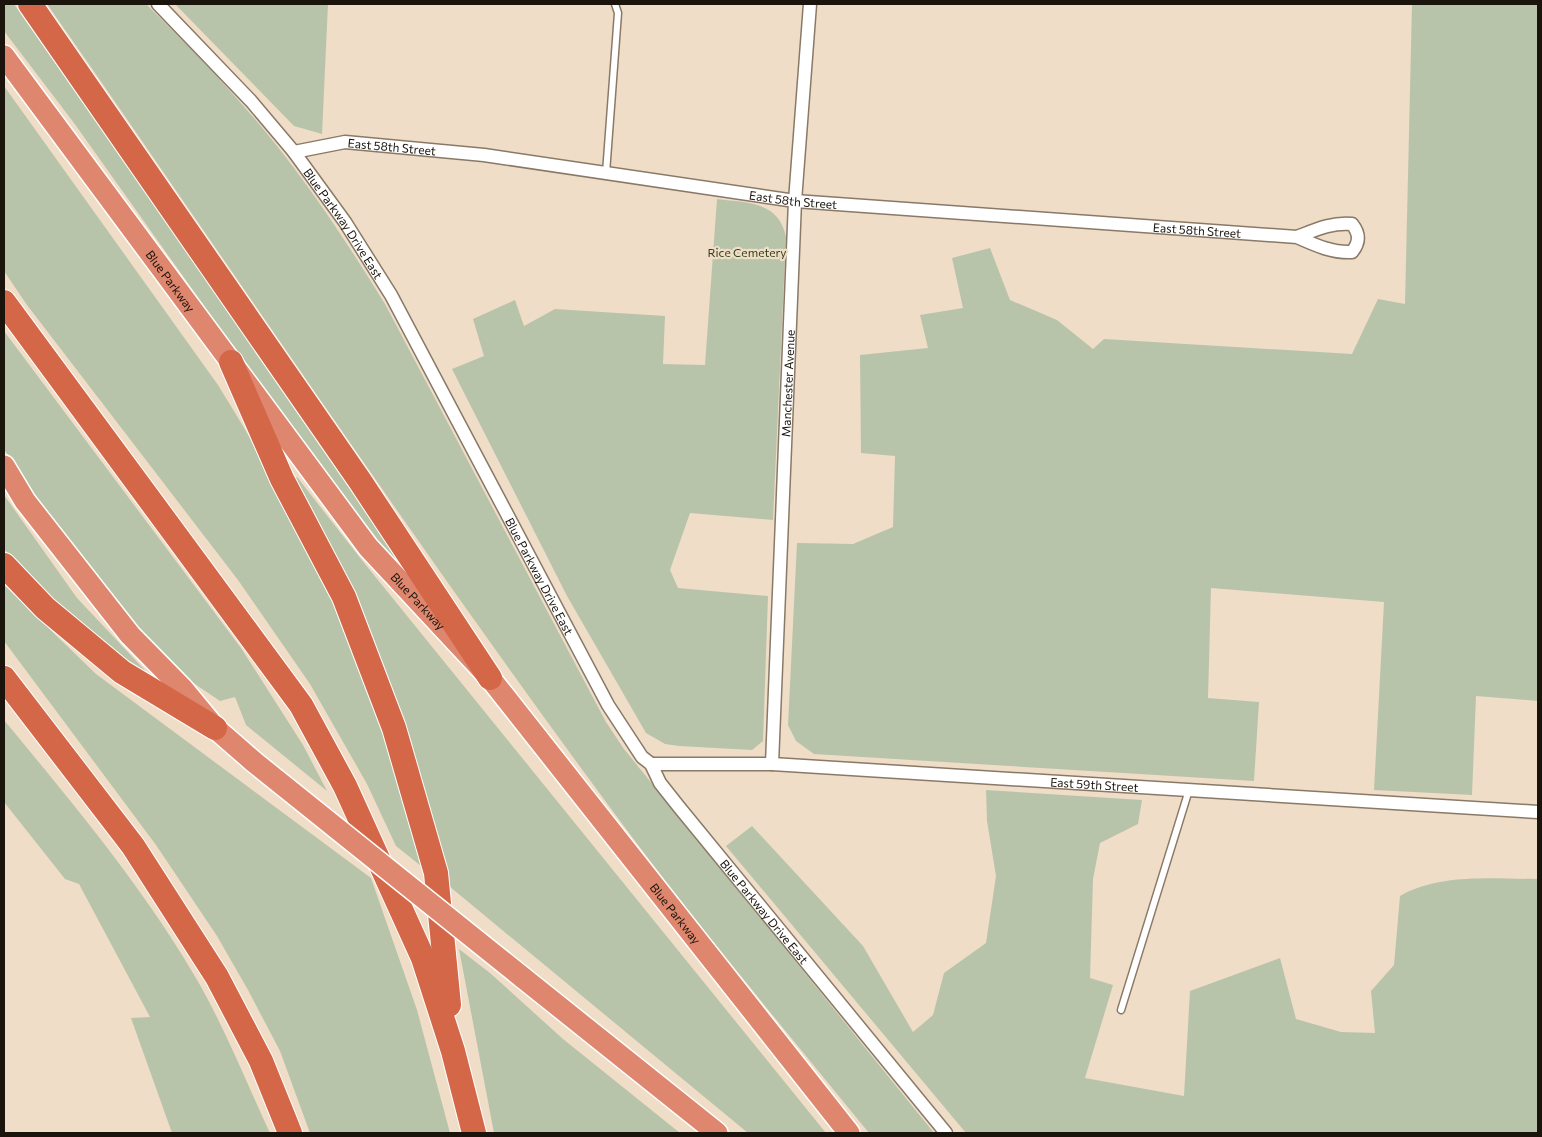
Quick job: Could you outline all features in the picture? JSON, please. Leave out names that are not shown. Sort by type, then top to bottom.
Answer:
[{"type":"highway","points":[[30,4],[354,473],[490,678]]},
{"type":"highway","name":"Blue Parkway","points":[[4,56],[368,547],[490,678],[849,1133]]},
{"type":"highway","points":[[4,302],[301,705],[345,786],[424,958],[453,1051],[474,1133]]},
{"type":"highway","points":[[231,362],[282,479],[344,597],[394,728],[436,873],[453,1051]]},
{"type":"highway","points":[[4,466],[24,501],[130,635],[182,688],[214,728]]},
{"type":"highway","points":[[4,565],[45,608],[122,672],[214,728],[717,1133]]},
{"type":"highway","points":[[4,678],[133,846],[217,977],[261,1061],[290,1133]]},
{"type":"street","name":"Blue Parkway Drive East","points":[[158,4],[251,101],[294,152],[345,222],[391,295],[608,705],[642,757],[650,764],[660,782],[679,807],[946,1133]]},
{"type":"street","name":"Manchester Avenue","points":[[772,764],[795,202],[810,4]]},
{"type":"street","name":"East 58th Street","points":[[294,152],[345,142],[484,155],[795,202],[1297,237]]},
{"type":"street","name":"East 59th Street","points":[[650,764],[772,764],[1538,812]]},
{"type":"lane","points":[[606,173],[618,13],[615,4]]},
{"type":"lane","points":[[1121,1010],[1190,790]]},
{"type":"green space","points":[[4,4],[14,4],[438,611],[377,539],[291,428],[74,123],[4,31]]},
{"type":"green space","points":[[47,4],[146,4],[223,83],[277,146],[330,218],[385,304],[606,722],[624,749],[934,1133],[869,1133],[690,912],[632,837],[482,631]]},
{"type":"green space","points":[[175,4],[328,4],[322,134],[294,126]]},
{"type":"green space","points":[[1412,4],[1538,4],[1538,701],[1476,696],[1472,795],[1374,790],[1384,602],[1211,588],[1208,698],[1259,702],[1254,781],[814,754],[796,741],[788,725],[797,543],[853,544],[893,527],[895,456],[861,453],[860,355],[928,348],[920,315],[963,308],[952,258],[990,248],[1010,300],[1057,320],[1093,349],[1104,339],[1352,354],[1378,299],[1405,304]]},
{"type":"green space","points":[[4,86],[218,385],[280,490],[321,571],[347,631],[371,698],[421,866],[396,846],[367,784],[310,684],[238,580],[27,305],[4,271]]},
{"type":"green space","name":"Rice Cemetery","points":[[717,199],[750,203],[769,210],[782,225],[786,237],[773,520],[690,513],[670,570],[678,588],[768,596],[763,741],[752,750],[665,744],[646,733],[567,596],[452,369],[484,356],[473,319],[515,300],[524,326],[555,309],[665,316],[663,364],[705,365]]},
{"type":"green space","points":[[4,331],[241,648],[303,745],[327,791],[246,725],[235,697],[220,701],[189,680],[127,617],[44,512],[4,449]]},
{"type":"green space","points":[[297,477],[365,564],[826,1133],[748,1133],[449,886],[332,551],[295,479]]},
{"type":"green space","points":[[4,495],[77,598],[157,683],[84,630],[41,589],[4,549]]},
{"type":"green space","points":[[4,585],[96,674],[371,878],[417,1010],[450,1133],[310,1133],[280,1051],[217,936],[156,845],[4,641]]},
{"type":"green space","points":[[4,720],[108,848],[179,950],[219,1021],[270,1133],[172,1133],[131,1018],[150,1017],[79,884],[65,879],[4,802]]},
{"type":"green space","points":[[986,790],[1142,800],[1138,824],[1100,843],[1093,879],[1090,978],[1113,985],[1085,1078],[1184,1096],[1190,991],[1280,958],[1296,1019],[1341,1032],[1375,1033],[1371,991],[1394,965],[1400,896],[1432,884],[1450,881],[1486,878],[1538,879],[1538,1133],[966,1133],[726,846],[752,826],[863,946],[913,1032],[933,1015],[944,973],[986,943],[996,876],[987,821]]},
{"type":"green space","points":[[459,949],[490,973],[563,1039],[680,1133],[494,1133]]}]
